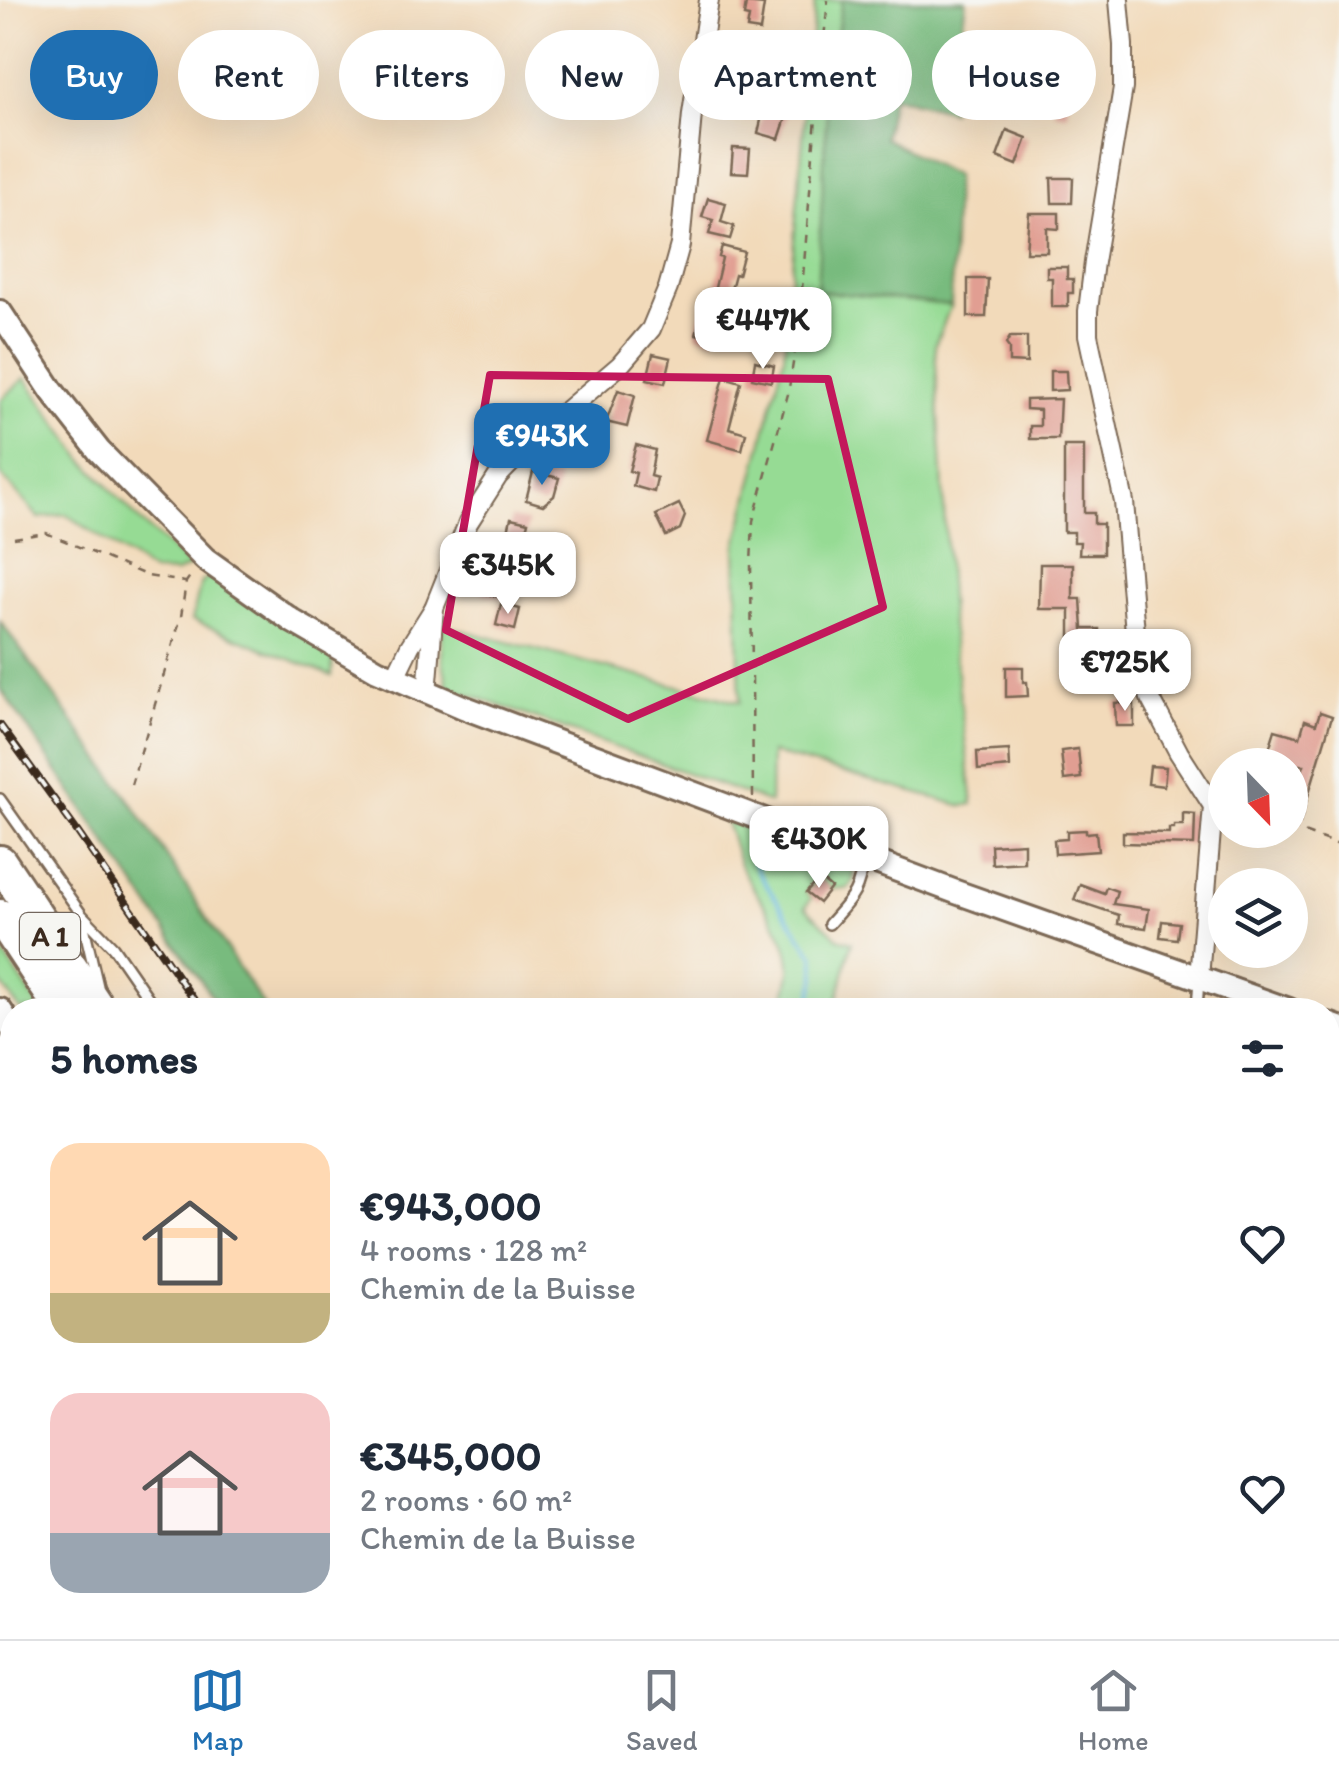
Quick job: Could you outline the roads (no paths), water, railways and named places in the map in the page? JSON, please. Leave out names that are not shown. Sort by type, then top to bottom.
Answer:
[{"type":"highway","name":"A 1","points":[[0,862],[94,998]]},
{"type":"highway","name":"A 1","points":[[0,916],[54,998]]},
{"type":"street","points":[[394,679],[434,608],[468,522],[498,476],[538,435],[620,365],[651,330],[680,245],[692,114],[709,0]]},
{"type":"street","points":[[1119,0],[1123,88],[1094,262],[1088,335],[1124,502],[1137,656],[1150,698],[1213,806],[1199,978]]},
{"type":"street","points":[[0,312],[52,391],[99,451],[205,558],[294,622],[394,679],[956,892],[1255,998]]},
{"type":"street","points":[[427,694],[434,608]]},
{"type":"lane","points":[[0,799],[82,916],[113,946],[147,998]]},
{"type":"lane","points":[[829,924],[854,895],[860,883],[863,857]]},
{"type":"lane","points":[[82,916],[99,998]]},
{"type":"lane","points":[[1198,998],[1199,978]]},
{"type":"waterway","points":[[752,858],[814,956],[816,978],[811,998]]},
{"type":"railway","points":[[0,725],[193,998]]}]
